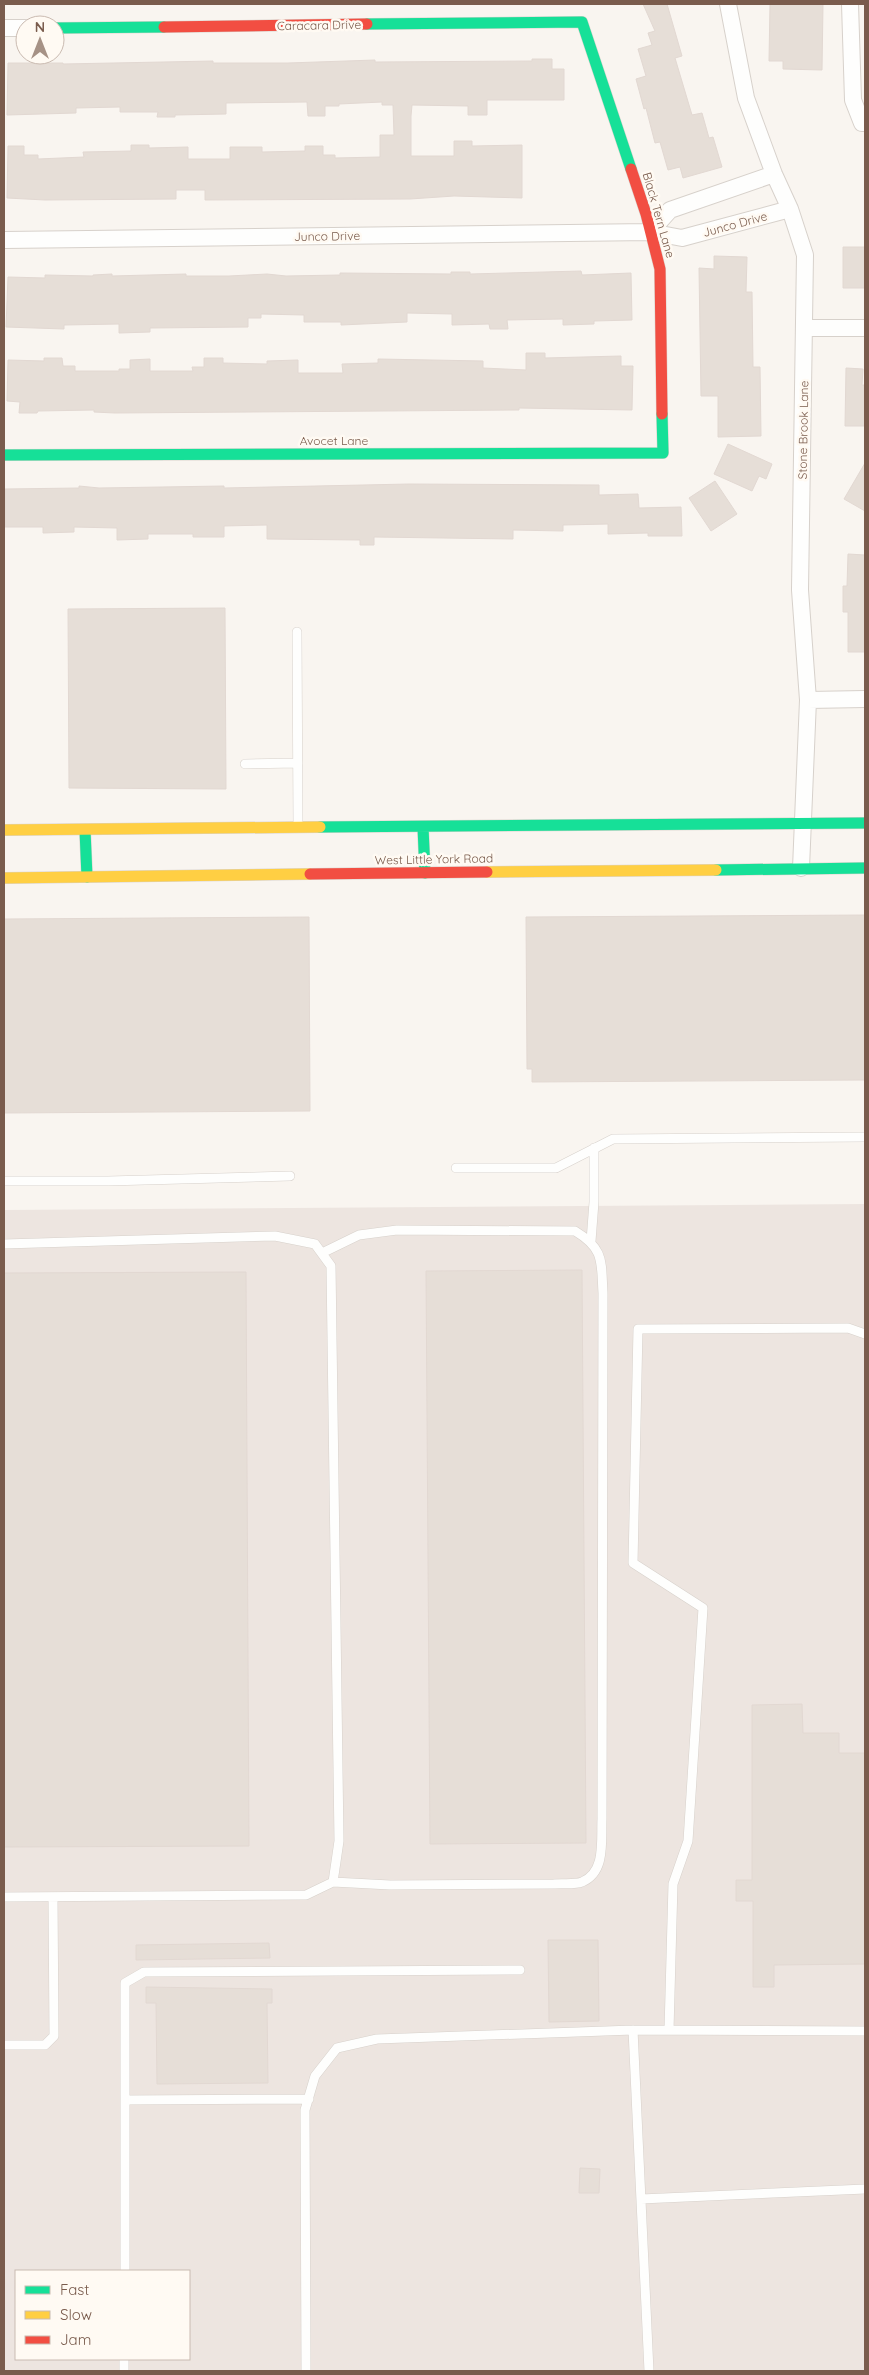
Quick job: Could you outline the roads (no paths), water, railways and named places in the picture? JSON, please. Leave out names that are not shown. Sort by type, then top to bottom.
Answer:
[{"type":"main road","name":"Caracara Drive","points":[[65,28],[582,22]]},
{"type":"main road","name":"Black Tern Lane","points":[[582,22],[646,214],[660,269],[663,453]]},
{"type":"main road","name":"Avocet Lane","points":[[4,455],[663,453]]},
{"type":"main road","points":[[4,830],[865,824]]},
{"type":"main road","points":[[423,827],[425,873]]},
{"type":"main road","points":[[85,830],[86,877]]},
{"type":"main road","name":"West Little York Road","points":[[4,878],[865,868]]},
{"type":"street","name":"Stone Brook Lane","points":[[728,4],[746,98],[774,174],[790,209],[805,255],[800,590],[808,700],[801,868]]},
{"type":"street","points":[[850,4],[853,100],[864,123]]},
{"type":"street","points":[[650,232],[670,210],[774,174]]},
{"type":"street","name":"Junco Drive","points":[[4,240],[650,232],[682,238],[790,209]]},
{"type":"street","points":[[805,328],[865,328]]},
{"type":"street","points":[[808,700],[865,699]]},
{"type":"lane","points":[[297,632],[298,828]]},
{"type":"lane","points":[[245,764],[298,763]]},
{"type":"lane","points":[[456,1168],[556,1168],[613,1139],[865,1138]]},
{"type":"lane","points":[[591,1241],[594,1202],[594,1148]]},
{"type":"lane","points":[[4,1181],[108,1182],[290,1176]]},
{"type":"lane","points":[[4,1897],[306,1895],[332,1882],[390,1885],[581,1882],[594,1874],[600,1862],[602,1809],[603,1293],[600,1257],[591,1241],[575,1232],[397,1230],[359,1235],[322,1253]]},
{"type":"lane","points":[[4,1244],[275,1236],[315,1244],[331,1266],[338,1841],[332,1882]]},
{"type":"lane","points":[[669,2030],[673,1884],[688,1841],[703,1608],[633,1562],[638,1329],[848,1328],[865,1334]]},
{"type":"lane","points":[[4,2046],[45,2045],[54,2036],[53,1896]]},
{"type":"lane","points":[[124,2270],[125,1983],[144,1972],[520,1970]]},
{"type":"lane","points":[[633,2030],[649,2371]]},
{"type":"lane","points":[[306,2371],[305,2110],[315,2076],[337,2048],[377,2039],[633,2030],[865,2031]]},
{"type":"lane","points":[[125,2100],[308,2099]]},
{"type":"lane","points":[[641,2200],[865,2189]]}]
